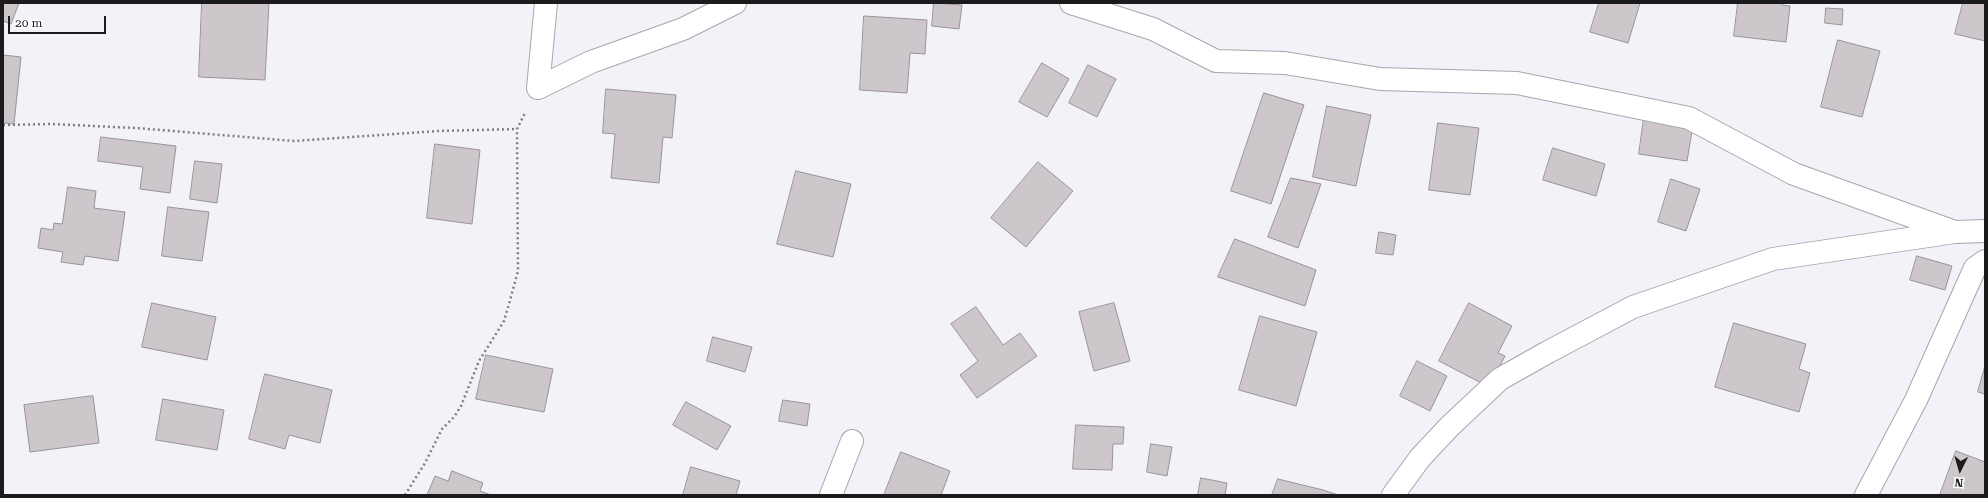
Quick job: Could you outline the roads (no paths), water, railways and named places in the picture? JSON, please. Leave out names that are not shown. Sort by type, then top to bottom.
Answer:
[{"type":"street","points":[[546,3],[538,88],[591,62],[682,29],[735,3]]},
{"type":"street","points":[[1071,3],[1153,29],[1216,61],[1285,63],[1380,79],[1517,83],[1688,118],[1794,174],[1955,232]]},
{"type":"street","points":[[1393,495],[1416,464],[1449,427],[1500,379],[1633,307],[1773,259],[1955,232],[1985,231]]},
{"type":"street","points":[[1866,495],[1916,400],[1975,268],[1985,261]]},
{"type":"street","points":[[831,495],[852,441]]}]
